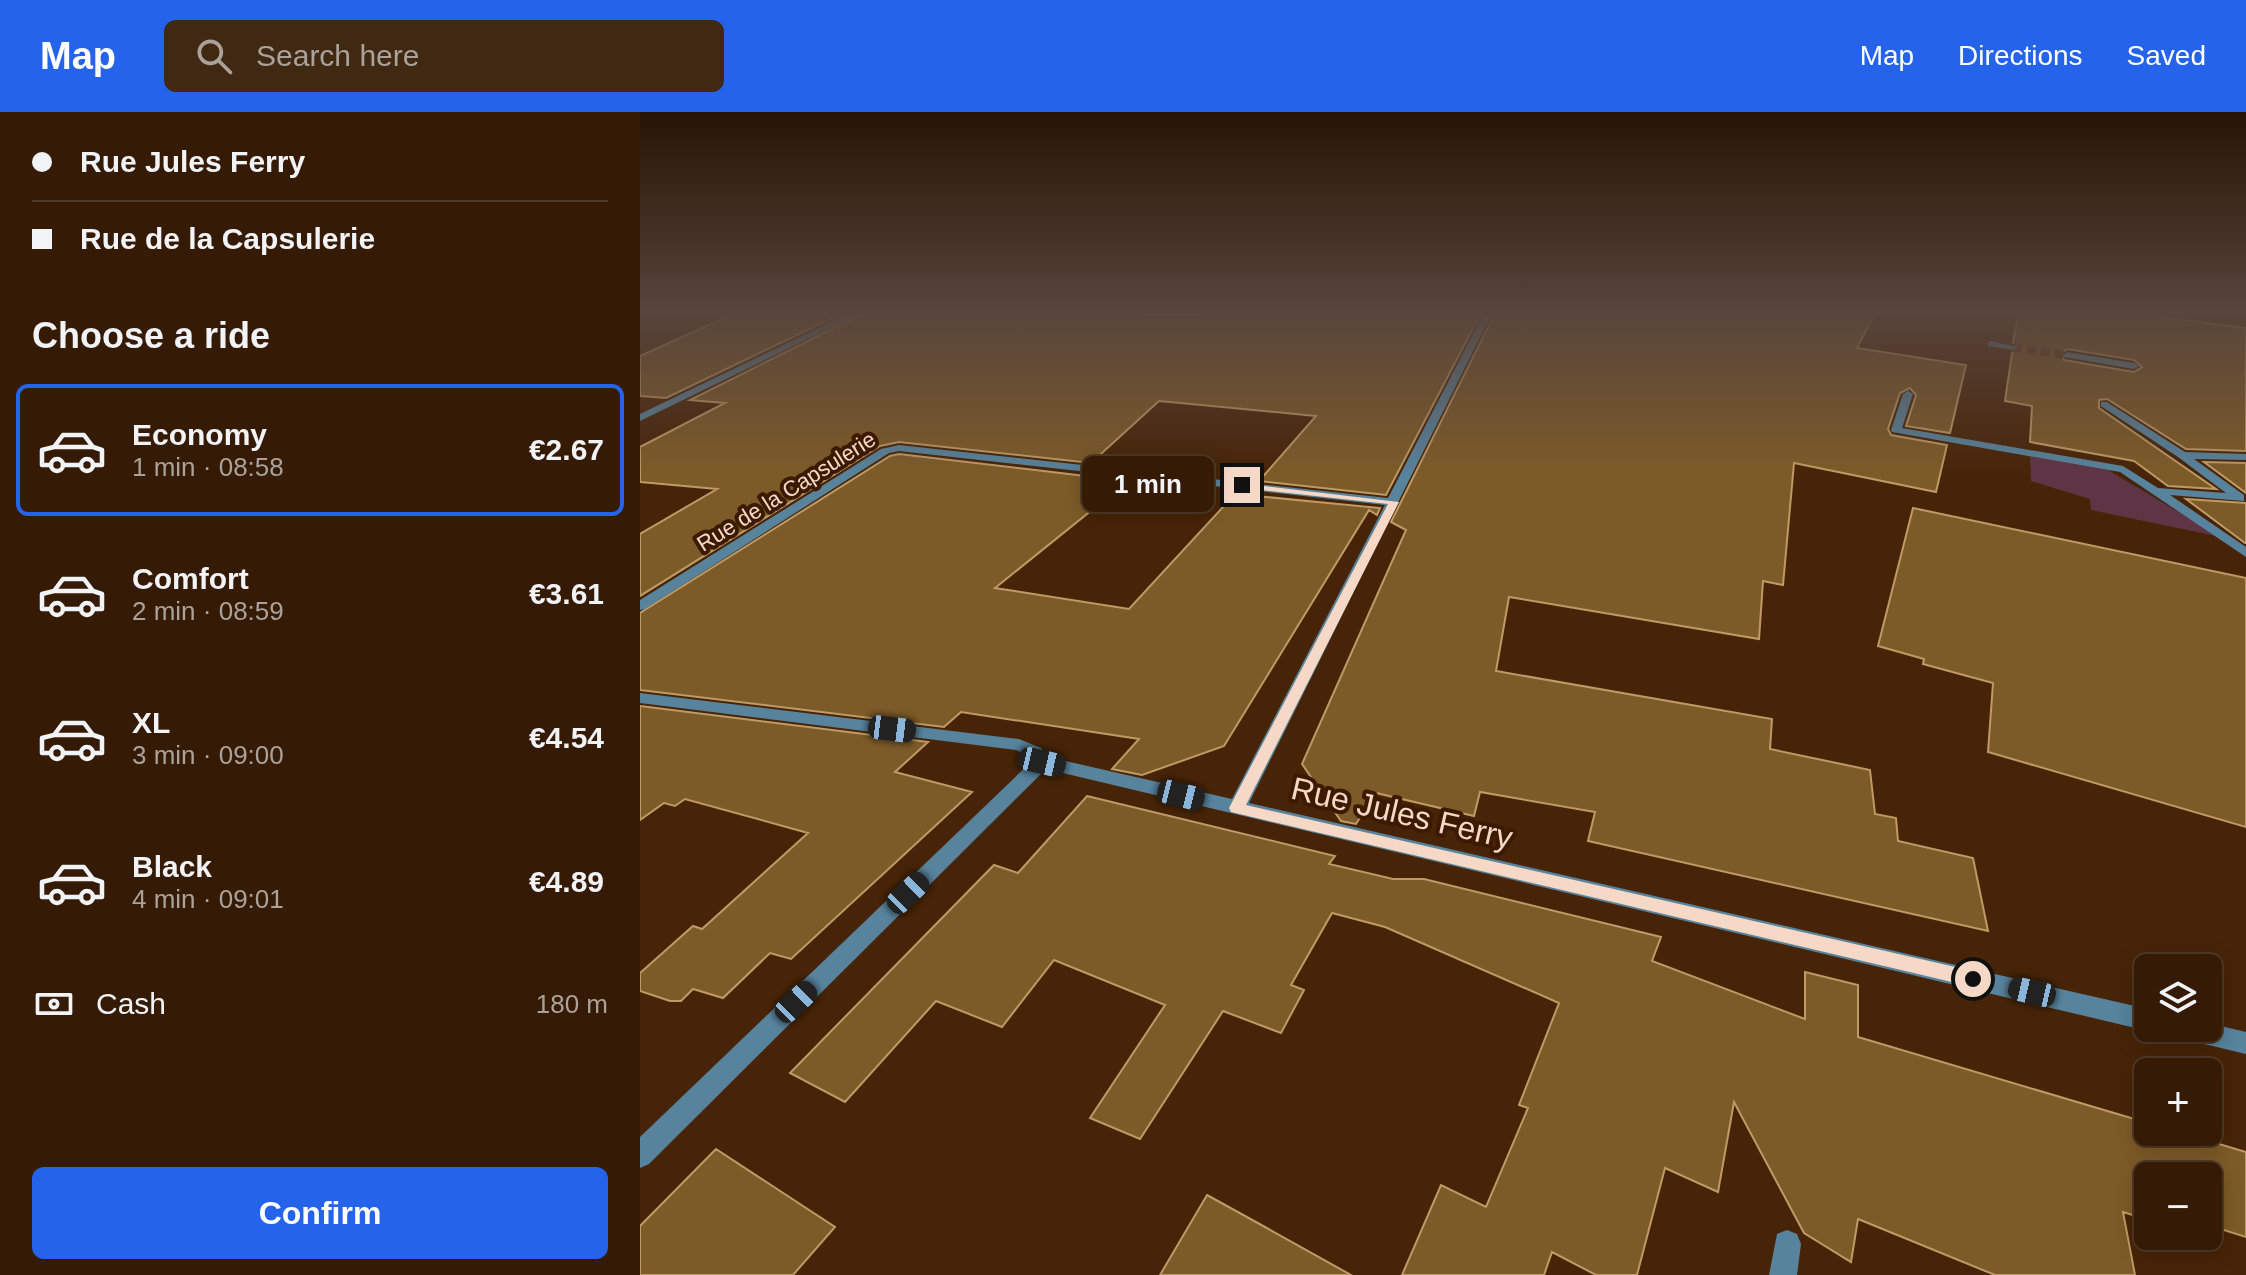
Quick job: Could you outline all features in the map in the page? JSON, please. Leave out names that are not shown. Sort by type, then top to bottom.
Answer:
[{"type":"street","points":[[640,418],[745,367]]},
{"type":"street","points":[[1237,808],[1463,367]]},
{"type":"street","points":[[1908,394],[1896,430],[2123,469],[2246,553]]},
{"type":"street","points":[[2104,404],[2240,498],[2158,491]]},
{"type":"street","name":"Rue de la Capsulerie","points":[[640,606],[885,451],[899,448],[1394,502]]},
{"type":"street","points":[[2182,455],[2246,457]]},
{"type":"street","name":"Rue Jules Ferry","points":[[640,698],[1019,745],[1035,752],[1042,762],[2134,1017]]},
{"type":"street","points":[[640,1155],[1042,762]]},
{"type":"street","points":[[2222,1037],[2246,1043]]},
{"type":"street","points":[[1783,1275],[1787,1244]]},
{"type":"shaded area","points":[[2030,456],[2108,470],[2221,537],[2091,510],[2090,499],[2031,481]]},
{"type":"building","points":[[640,367],[730,367],[666,398],[640,396]]},
{"type":"building","points":[[755,367],[1453,367],[1386,495],[1259,481],[1316,416],[1159,401],[1091,463],[899,442],[880,446],[640,596],[640,534],[717,489],[640,482],[640,447],[725,403],[690,400]]},
{"type":"building","points":[[1468,367],[1965,367],[1950,433],[1906,426],[1916,395],[1910,388],[1900,393],[1888,429],[1891,435],[1947,445],[1936,492],[1794,463],[1783,585],[1763,581],[1759,639],[1509,597],[1496,671],[1772,719],[1770,749],[1870,770],[1875,814],[1896,818],[1898,841],[1973,858],[1988,931],[1588,841],[1595,812],[1480,792],[1474,816],[1376,793],[1356,824],[1341,821],[1302,764],[1406,530],[1391,522]]},
{"type":"building","points":[[2010,367],[2106,367],[2134,372],[2142,367],[2246,367],[2246,451],[2186,449],[2107,399],[2099,400],[2099,408],[2216,489],[2168,486],[2134,461],[2030,442],[2032,406],[2005,401]]},
{"type":"building","points":[[899,454],[1128,481],[995,588],[1129,609],[1235,494],[1380,508],[1377,515],[1369,510],[1224,746],[1142,775],[1112,769],[1139,739],[961,712],[944,727],[640,690],[640,613],[890,456]]},
{"type":"building","points":[[2204,462],[2246,463],[2246,493]]},
{"type":"building","points":[[2186,499],[2246,503],[2246,543],[2245,543]]},
{"type":"building","points":[[1913,508],[2246,578],[2246,827],[1988,752],[1993,683],[1923,664],[1924,659],[1878,646]]},
{"type":"building","points":[[640,706],[928,742],[895,772],[972,792],[791,959],[770,953],[723,998],[693,989],[681,1001],[670,1001],[640,991],[640,973],[693,926],[702,929],[808,833],[685,799],[675,806],[664,803],[640,820]]},
{"type":"building","points":[[1087,796],[1335,856],[1329,864],[1393,879],[1424,879],[1661,937],[1652,961],[1805,1019],[1805,972],[1858,985],[1858,1037],[2134,1119],[2134,1146],[2222,1145],[2246,1152],[2246,1237],[2222,1229],[2222,1162],[2134,1162],[2134,1216],[2123,1212],[2135,1275],[1995,1275],[1858,1219],[1851,1262],[1804,1233],[1734,1102],[1718,1192],[1665,1168],[1637,1275],[1596,1275],[1552,1252],[1544,1275],[1402,1275],[1441,1185],[1486,1207],[1528,1108],[1519,1105],[1559,1003],[1385,927],[1332,913],[1291,985],[1304,990],[1281,1033],[1223,1011],[1140,1139],[1090,1118],[1165,1005],[1054,960],[1002,1027],[936,1001],[845,1102],[790,1073],[994,865],[1018,873]]},
{"type":"building","points":[[716,1149],[835,1227],[793,1275],[640,1275],[640,1226]]},
{"type":"building","points":[[1207,1195],[1265,1227],[1351,1275],[1160,1275]]},
{"type":"route","points":[[1242,485],[1394,502],[1237,808],[1973,979]]}]
